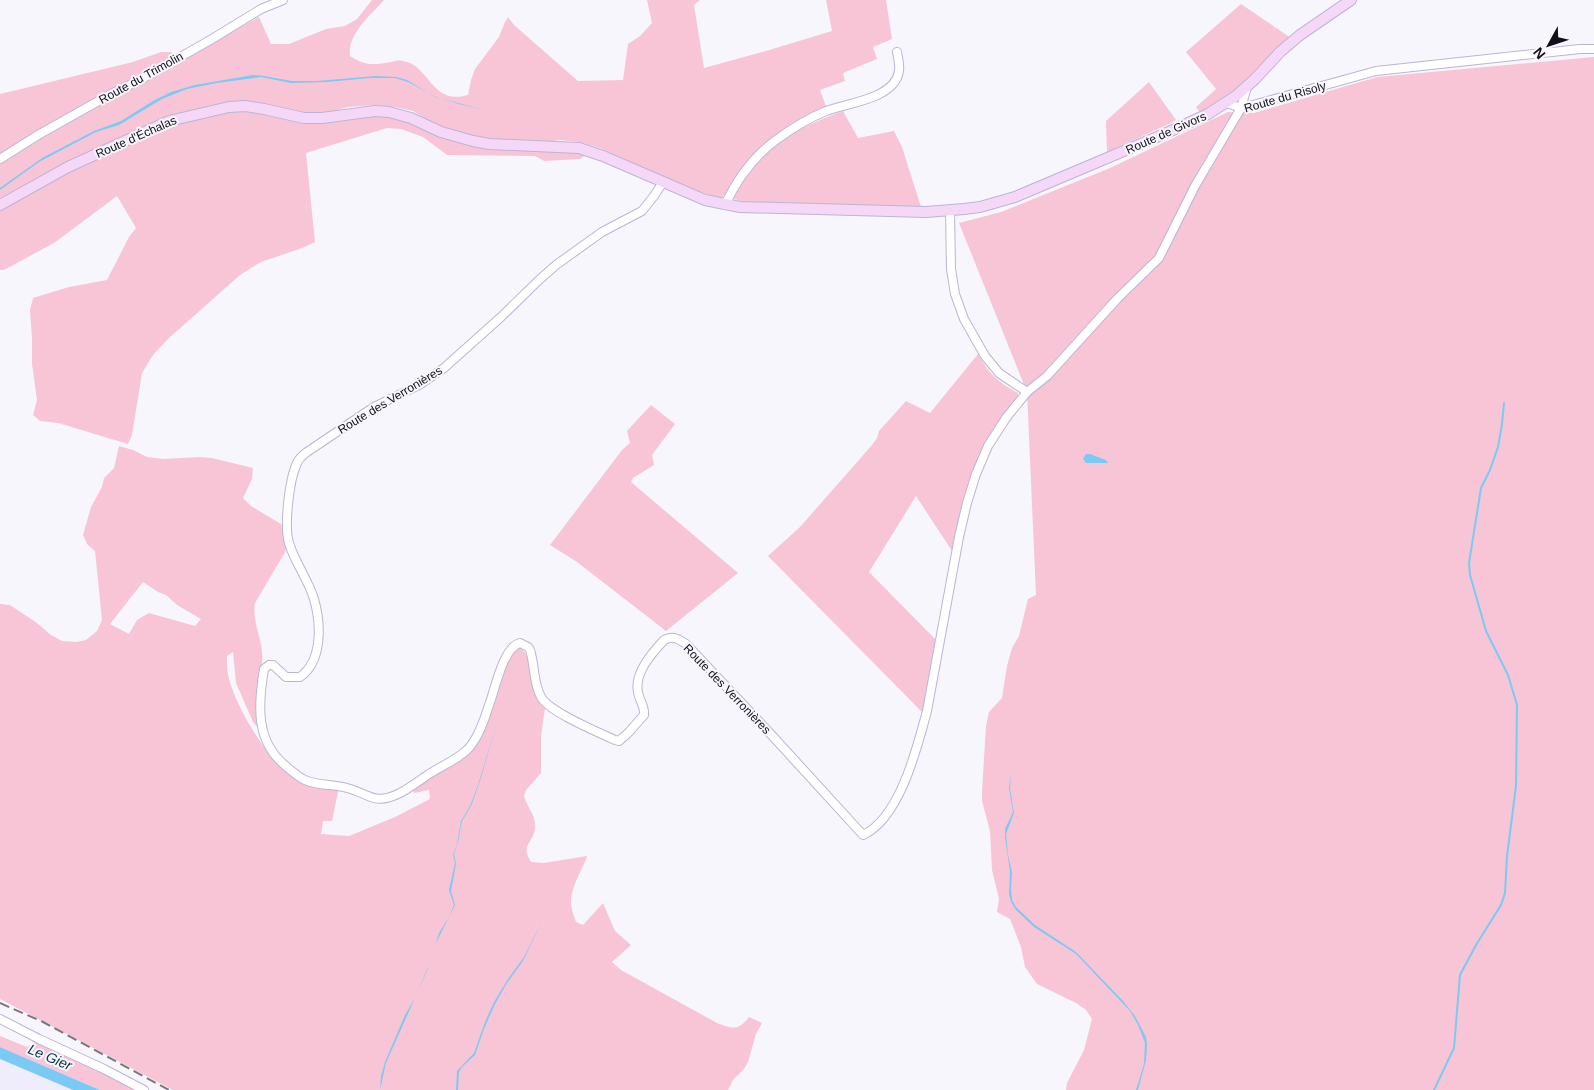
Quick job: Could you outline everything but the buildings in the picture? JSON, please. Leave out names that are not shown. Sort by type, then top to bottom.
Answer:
[{"type":"street","name":"Route du Trimolin","points":[[0,159],[38,135],[111,94],[212,40],[262,9],[283,0]]},
{"type":"street","name":"Route de Givors","points":[[725,205],[762,208],[875,211],[950,210],[980,206],[1015,197],[1164,134],[1227,103],[1247,87],[1290,44],[1312,26],[1351,0]]},
{"type":"street","name":"Route du Risoly","points":[[1027,392],[1047,376],[1117,299],[1159,258],[1195,186],[1241,108],[1376,71],[1594,49]]},
{"type":"street","points":[[725,205],[749,164],[776,139],[826,112],[878,95],[889,86],[899,73],[900,66],[897,52]]},
{"type":"street","points":[[1227,103],[1241,108],[1247,87]]},
{"type":"street","name":"Route d'Échalas","points":[[0,205],[68,167],[158,125],[182,117],[234,106],[254,107],[304,118],[322,118],[375,111],[389,112],[411,118],[458,138],[489,144],[570,146],[589,150],[705,200],[725,205]]},
{"type":"street","name":"Route des Verronières","points":[[662,182],[642,211],[602,232],[556,265],[502,317],[444,368],[419,385],[367,411],[300,459],[290,488],[288,540],[314,599],[318,629],[318,649],[309,669],[300,677],[286,677],[273,665],[266,666],[260,702],[262,729],[269,746],[281,762],[297,775],[314,782],[345,787],[374,799],[387,798],[401,793],[459,755],[473,743],[490,704],[507,656],[514,646],[520,643],[530,650],[539,694],[546,704],[581,724],[619,741],[644,715],[644,708],[638,693],[641,671],[664,640],[674,637],[686,644],[863,835],[870,832],[884,818],[898,796],[908,773],[925,721],[959,537],[976,474],[996,432],[1027,392]]},
{"type":"street","points":[[950,210],[951,269],[955,294],[964,319],[985,356],[999,373],[1027,392]]},
{"type":"street","points":[[0,1019],[144,1090]]},
{"type":"shaded area","points":[[372,0],[384,0],[356,33],[352,40],[350,56],[360,62],[370,64],[403,61],[412,64],[438,90],[446,95],[456,97],[468,95],[475,69],[499,37],[508,17],[514,25],[578,81],[623,80],[628,44],[640,36],[652,23],[647,0],[700,0],[694,5],[704,68],[832,31],[826,0],[886,0],[892,39],[873,47],[877,59],[843,73],[845,81],[820,90],[827,109],[791,127],[765,144],[748,161],[721,198],[668,179],[600,148],[579,142],[560,140],[547,142],[497,141],[443,129],[413,111],[395,107],[375,105],[348,107],[319,115],[306,112],[306,121],[373,115],[393,117],[451,140],[479,146],[511,150],[563,151],[586,155],[580,159],[544,161],[535,156],[447,155],[423,137],[401,129],[387,128],[306,153],[315,242],[261,262],[240,275],[169,338],[153,355],[142,373],[132,435],[128,444],[58,423],[40,421],[33,415],[37,400],[32,364],[30,310],[33,298],[69,287],[107,280],[129,237],[136,228],[117,196],[54,243],[4,270],[0,270],[0,94],[133,62],[161,52],[171,52],[184,59],[259,17],[271,44],[289,44],[326,29],[345,26],[357,19]]},
{"type":"shaded area","points":[[1241,4],[1291,38],[1243,85],[1201,114],[1196,107],[1216,89],[1186,52]]},
{"type":"shaded area","points":[[1594,57],[1594,1090],[1066,1090],[1067,1083],[1084,1050],[1092,1019],[1086,1010],[1076,1003],[1037,984],[1025,967],[1021,947],[1010,919],[997,912],[999,899],[992,870],[990,831],[982,801],[986,726],[989,712],[1002,698],[1007,666],[1012,648],[1019,636],[1028,599],[1036,595],[1027,392],[959,223],[1001,212],[1110,168],[1228,112],[1254,113],[1377,77]]},
{"type":"shaded area","points":[[1149,82],[1176,120],[1107,152],[1106,121]]},
{"type":"shaded area","points":[[843,111],[858,138],[894,131],[902,147],[921,207],[748,203],[734,199],[736,191],[743,180],[771,147],[806,126]]},
{"type":"shaded area","points":[[978,354],[991,373],[1018,393],[1018,397],[989,438],[975,464],[964,502],[954,554],[916,496],[869,572],[936,640],[923,713],[768,556],[800,527],[872,445],[879,431],[906,401],[930,413]]},
{"type":"shaded area","points":[[651,405],[675,424],[652,455],[654,465],[633,478],[631,482],[738,573],[666,631],[577,562],[550,545],[622,450],[630,443],[627,431]]},
{"type":"shaded area","points":[[119,446],[147,457],[163,459],[212,458],[253,468],[252,479],[243,498],[251,506],[281,524],[287,549],[255,603],[255,619],[262,651],[259,726],[256,726],[253,722],[236,683],[233,652],[227,656],[228,676],[245,717],[263,745],[282,768],[295,777],[339,787],[332,821],[323,821],[321,834],[349,836],[395,817],[430,799],[429,790],[414,793],[413,790],[463,757],[470,750],[489,718],[509,657],[516,649],[520,648],[525,653],[530,663],[535,694],[545,708],[541,737],[541,773],[526,790],[524,796],[535,825],[534,834],[527,848],[528,856],[531,862],[544,863],[587,856],[571,896],[573,912],[576,922],[583,925],[603,903],[615,931],[631,945],[612,962],[621,970],[727,1027],[738,1027],[749,1017],[762,1023],[756,1034],[748,1062],[733,1080],[728,1090],[173,1090],[0,999],[0,604],[10,605],[62,641],[76,642],[86,640],[97,631],[102,620],[95,551],[87,544],[83,535],[91,507],[102,487],[104,478],[114,468]],"holes":[[[143,582],[166,595],[177,605],[201,619],[195,626],[149,613],[137,620],[129,634],[110,624]]]},
{"type":"shaded area","points":[[0,1036],[27,1047],[37,1041],[138,1090],[100,1090],[0,1047]]},
{"type":"shaded area","points":[[0,1059],[70,1088],[73,1090],[0,1090]]},
{"type":"water","points":[[253,75],[292,81],[376,76],[396,77],[407,80],[428,92],[395,78],[291,83],[261,77],[187,89],[162,99],[119,125],[96,132],[39,162],[0,190],[0,188],[42,158],[94,131],[121,121],[171,92],[195,85]]},
{"type":"water","points":[[1086,454],[1106,460],[1108,463],[1086,463],[1083,459]]},
{"type":"water","points":[[497,723],[480,781],[471,806],[462,821],[458,842],[454,854],[456,864],[451,891],[455,905],[449,917],[454,905],[449,890],[455,863],[453,855],[461,821],[470,806],[478,785]]},
{"type":"water","points":[[1011,772],[1010,788],[1014,813],[1006,834],[1012,872],[1012,900],[1016,907],[1035,925],[1076,952],[1135,1016],[1146,1037],[1147,1045],[1146,1060],[1138,1090],[1136,1090],[1144,1064],[1145,1043],[1130,1011],[1076,954],[1034,927],[1016,910],[1011,902],[1005,829],[1013,812],[1009,788]]},
{"type":"water","points":[[449,917],[436,943],[431,957],[439,933]]},
{"type":"water","points":[[543,919],[523,961],[495,1004],[475,1055],[459,1072],[458,1090],[456,1090],[457,1071],[474,1053],[494,1002],[524,957]]},
{"type":"water","points":[[415,998],[386,1063],[380,1090],[385,1062],[405,1015]]},
{"type":"water","points":[[0,1047],[100,1090],[73,1090],[0,1059]]},
{"type":"waterway","points":[[1434,1090],[1454,1048],[1460,975],[1501,905],[1505,893],[1507,856],[1516,786],[1517,705],[1508,675],[1486,631],[1470,575],[1469,563],[1481,488],[1498,447],[1504,403]]},
{"type":"railway","points":[[0,1003],[43,1022],[169,1090]]},
{"type":"water label","name":"Le Gier","points":[[50,1057]]}]
